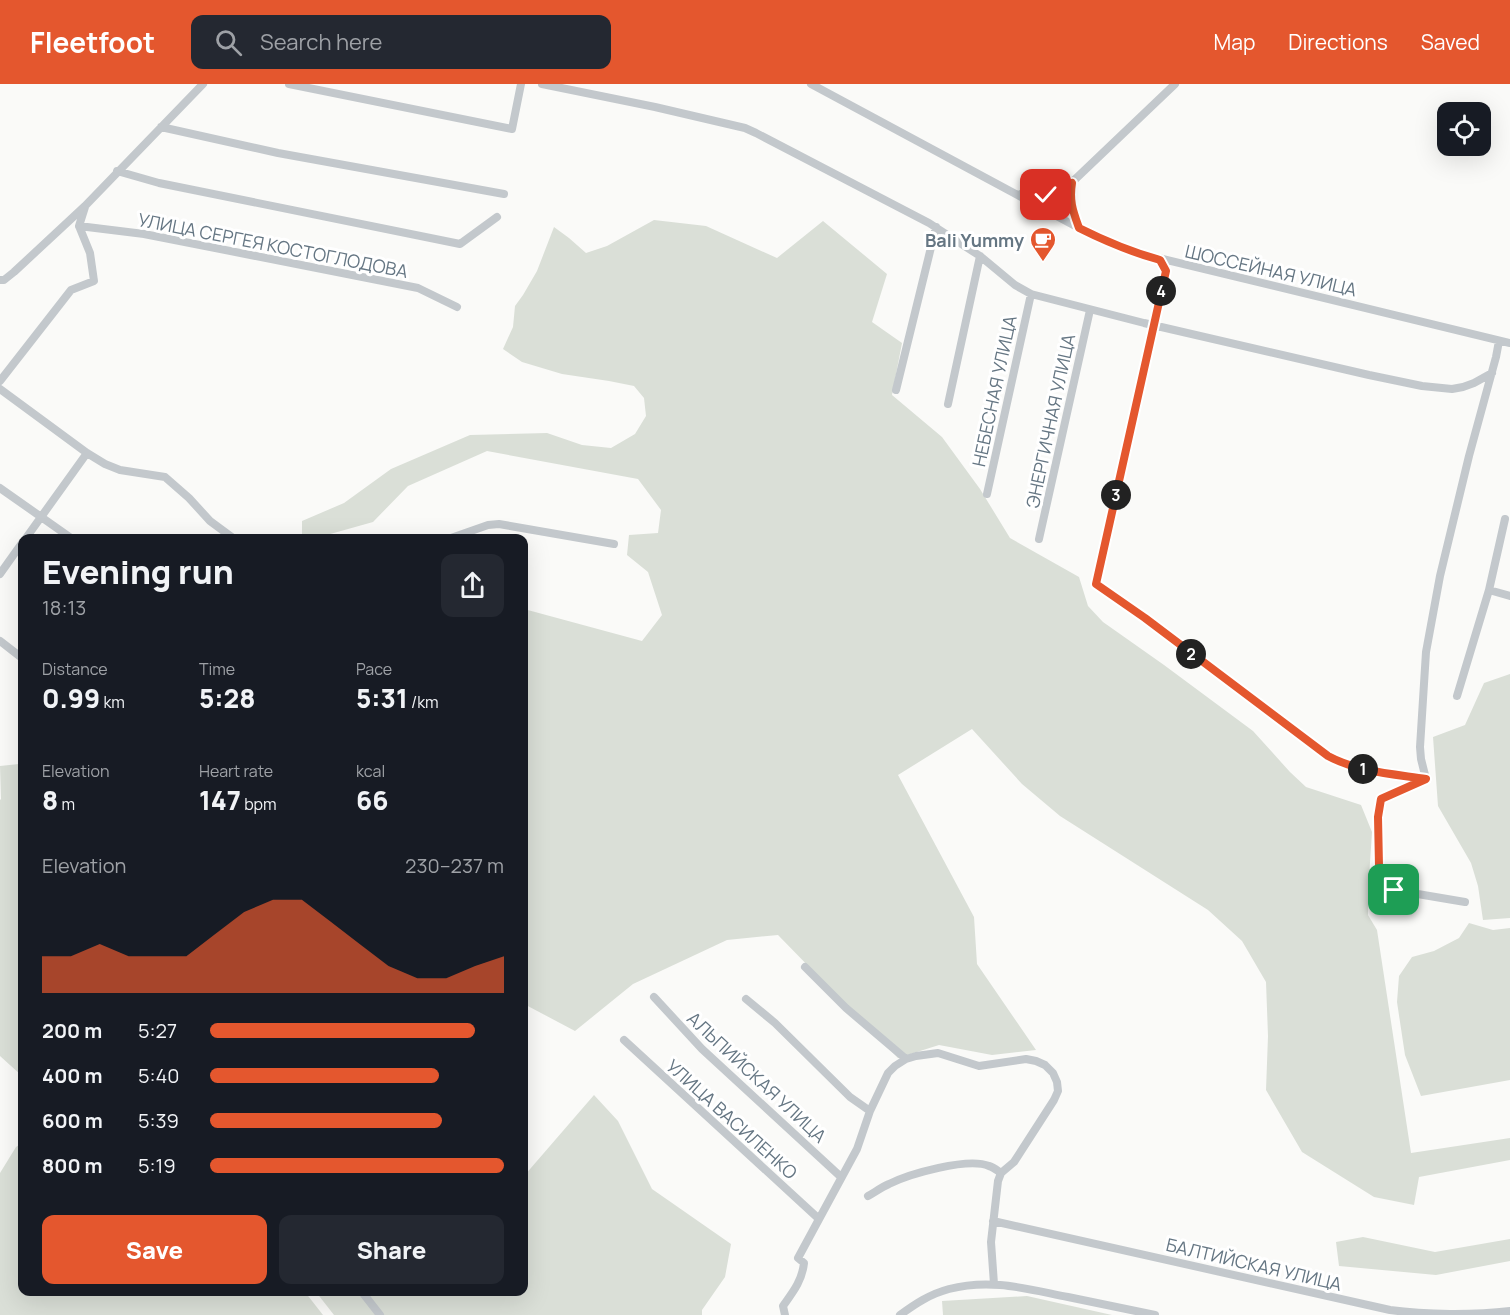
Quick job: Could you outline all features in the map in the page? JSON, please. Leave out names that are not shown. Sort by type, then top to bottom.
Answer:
[{"type":"street","points":[[0,280],[4,280],[14,272],[85,206],[203,84]]},
{"type":"street","points":[[289,84],[512,129],[521,84]]},
{"type":"street","points":[[542,84],[745,128],[936,227],[980,256],[1015,285],[1030,294],[1153,325],[1422,386],[1463,387],[1492,373]]},
{"type":"street","name":"ШОССЕЙНАЯ УЛИЦА","points":[[811,84],[1107,242],[1160,260],[1510,343]]},
{"type":"street","points":[[1045,208],[1175,84]]},
{"type":"street","points":[[161,127],[278,153],[504,194]]},
{"type":"street","points":[[117,171],[159,183],[460,244],[497,217]]},
{"type":"street","points":[[1017,194],[1046,195],[1072,183]]},
{"type":"street","points":[[1072,183],[1072,209],[1079,228]]},
{"type":"street","points":[[0,381],[70,290],[94,281],[90,253],[79,226],[85,206]]},
{"type":"street","name":"УЛИЦА СЕРГЕЯ КОСТОГЛОДОВА","points":[[79,226],[144,234],[418,288],[457,307]]},
{"type":"street","points":[[896,390],[936,227]]},
{"type":"street","points":[[948,404],[980,256]]},
{"type":"street","points":[[1160,260],[1166,271],[1096,584],[1145,618],[1328,756],[1341,763],[1363,769],[1426,779]]},
{"type":"street","name":"НЕБЕСНАЯ УЛИЦА","points":[[987,494],[1030,294]]},
{"type":"street","name":"ЭНЕРГИЧНАЯ УЛИЦА","points":[[1040,539],[1090,310]]},
{"type":"street","points":[[1426,779],[1420,747],[1426,652],[1445,554],[1499,340]]},
{"type":"street","points":[[0,389],[105,464],[120,470],[165,477],[210,521],[228,534]]},
{"type":"street","points":[[29,534],[87,453]]},
{"type":"street","points":[[0,488],[65,534]]},
{"type":"street","points":[[1457,696],[1489,590],[1505,519]]},
{"type":"street","points":[[462,534],[488,525],[499,524],[614,544]]},
{"type":"street","points":[[0,574],[18,549]]},
{"type":"street","points":[[1489,590],[1510,596]]},
{"type":"street","points":[[0,641],[18,655]]},
{"type":"street","points":[[1426,779],[1381,799],[1378,817],[1379,866],[1394,890],[1465,902]]},
{"type":"street","points":[[805,967],[846,1008],[906,1059]]},
{"type":"street","name":"АЛЬПИЙСКАЯ УЛИЦА","points":[[654,997],[696,1043],[841,1177]]},
{"type":"street","points":[[746,999],[775,1023],[850,1096],[870,1111]]},
{"type":"street","name":"УЛИЦА ВАСИЛЕНКО","points":[[624,1040],[819,1219]]},
{"type":"street","points":[[785,1315],[783,1305],[797,1287],[803,1271],[804,1263],[798,1258],[860,1142],[870,1111],[888,1073],[906,1059],[916,1056],[938,1053],[979,1066],[1026,1059],[1045,1065],[1053,1073],[1057,1082],[1058,1091],[1054,1100],[1014,1162],[1001,1173],[996,1190],[993,1221],[991,1253],[994,1284]]},
{"type":"street","points":[[868,1196],[888,1184],[929,1170],[963,1164],[990,1166],[1001,1173]]},
{"type":"street","name":"БАЛТИЙСКАЯ УЛИЦА","points":[[993,1221],[1390,1310],[1414,1314],[1481,1315],[1510,1311]]},
{"type":"street","points":[[900,1315],[916,1303],[949,1289],[994,1284],[1155,1315]]},
{"type":"street","points":[[365,1296],[380,1315]]},
{"type":"shaded area","points":[[654,220],[706,226],[777,258],[823,221],[887,274],[872,322],[902,343],[892,395],[942,437],[980,489],[1010,538],[1079,577],[1088,606],[1103,622],[1253,731],[1306,787],[1361,805],[1372,832],[1368,915],[1377,930],[1411,1153],[1510,1138],[1510,1160],[1419,1177],[1414,1205],[1374,1197],[1302,1152],[1266,1090],[1268,1036],[1266,982],[1242,941],[1208,910],[1060,816],[1022,784],[972,729],[898,775],[974,917],[977,964],[1036,1050],[992,1055],[939,1045],[898,1058],[778,935],[727,940],[633,984],[575,1031],[528,1006],[528,610],[642,641],[662,615],[648,572],[627,555],[629,535],[658,533],[661,510],[638,479],[487,451],[408,486],[373,522],[330,534],[302,534],[302,521],[344,503],[391,469],[470,435],[547,433],[582,445],[611,448],[635,434],[646,416],[644,398],[634,386],[562,374],[522,362],[503,349],[513,327],[515,306],[537,271],[554,227],[586,253],[607,246]]},
{"type":"shaded area","points":[[1510,674],[1510,918],[1483,920],[1478,886],[1471,863],[1438,806],[1433,737],[1465,725],[1484,683]]},
{"type":"shaded area","points":[[18,764],[18,1072],[0,1056],[0,766]]},
{"type":"shaded area","points":[[1469,923],[1493,930],[1510,928],[1510,1080],[1421,1096],[1405,1055],[1397,1002],[1399,976],[1412,957],[1434,951],[1459,938]]},
{"type":"shaded area","points":[[594,1095],[618,1121],[652,1189],[731,1244],[725,1277],[702,1310],[702,1315],[334,1315],[319,1296],[528,1296],[528,1171]]},
{"type":"shaded area","points":[[18,1146],[18,1296],[308,1296],[323,1315],[0,1315],[0,1173]]},
{"type":"shaded area","points":[[1363,1237],[1435,1252],[1510,1239],[1510,1261],[1436,1275],[1339,1266],[1336,1242]]},
{"type":"shaded area","points":[[1027,1296],[1112,1315],[943,1315],[942,1301]]},
{"type":"place","name":"Bali Yummy","points":[[1043,263]]},
{"type":"route","points":[[1046,195],[1072,183],[1072,209],[1079,228],[1107,242],[1160,260],[1166,271],[1096,584],[1145,618],[1328,756],[1341,763],[1363,769],[1426,779],[1381,799],[1378,817],[1379,866],[1394,890]]}]
